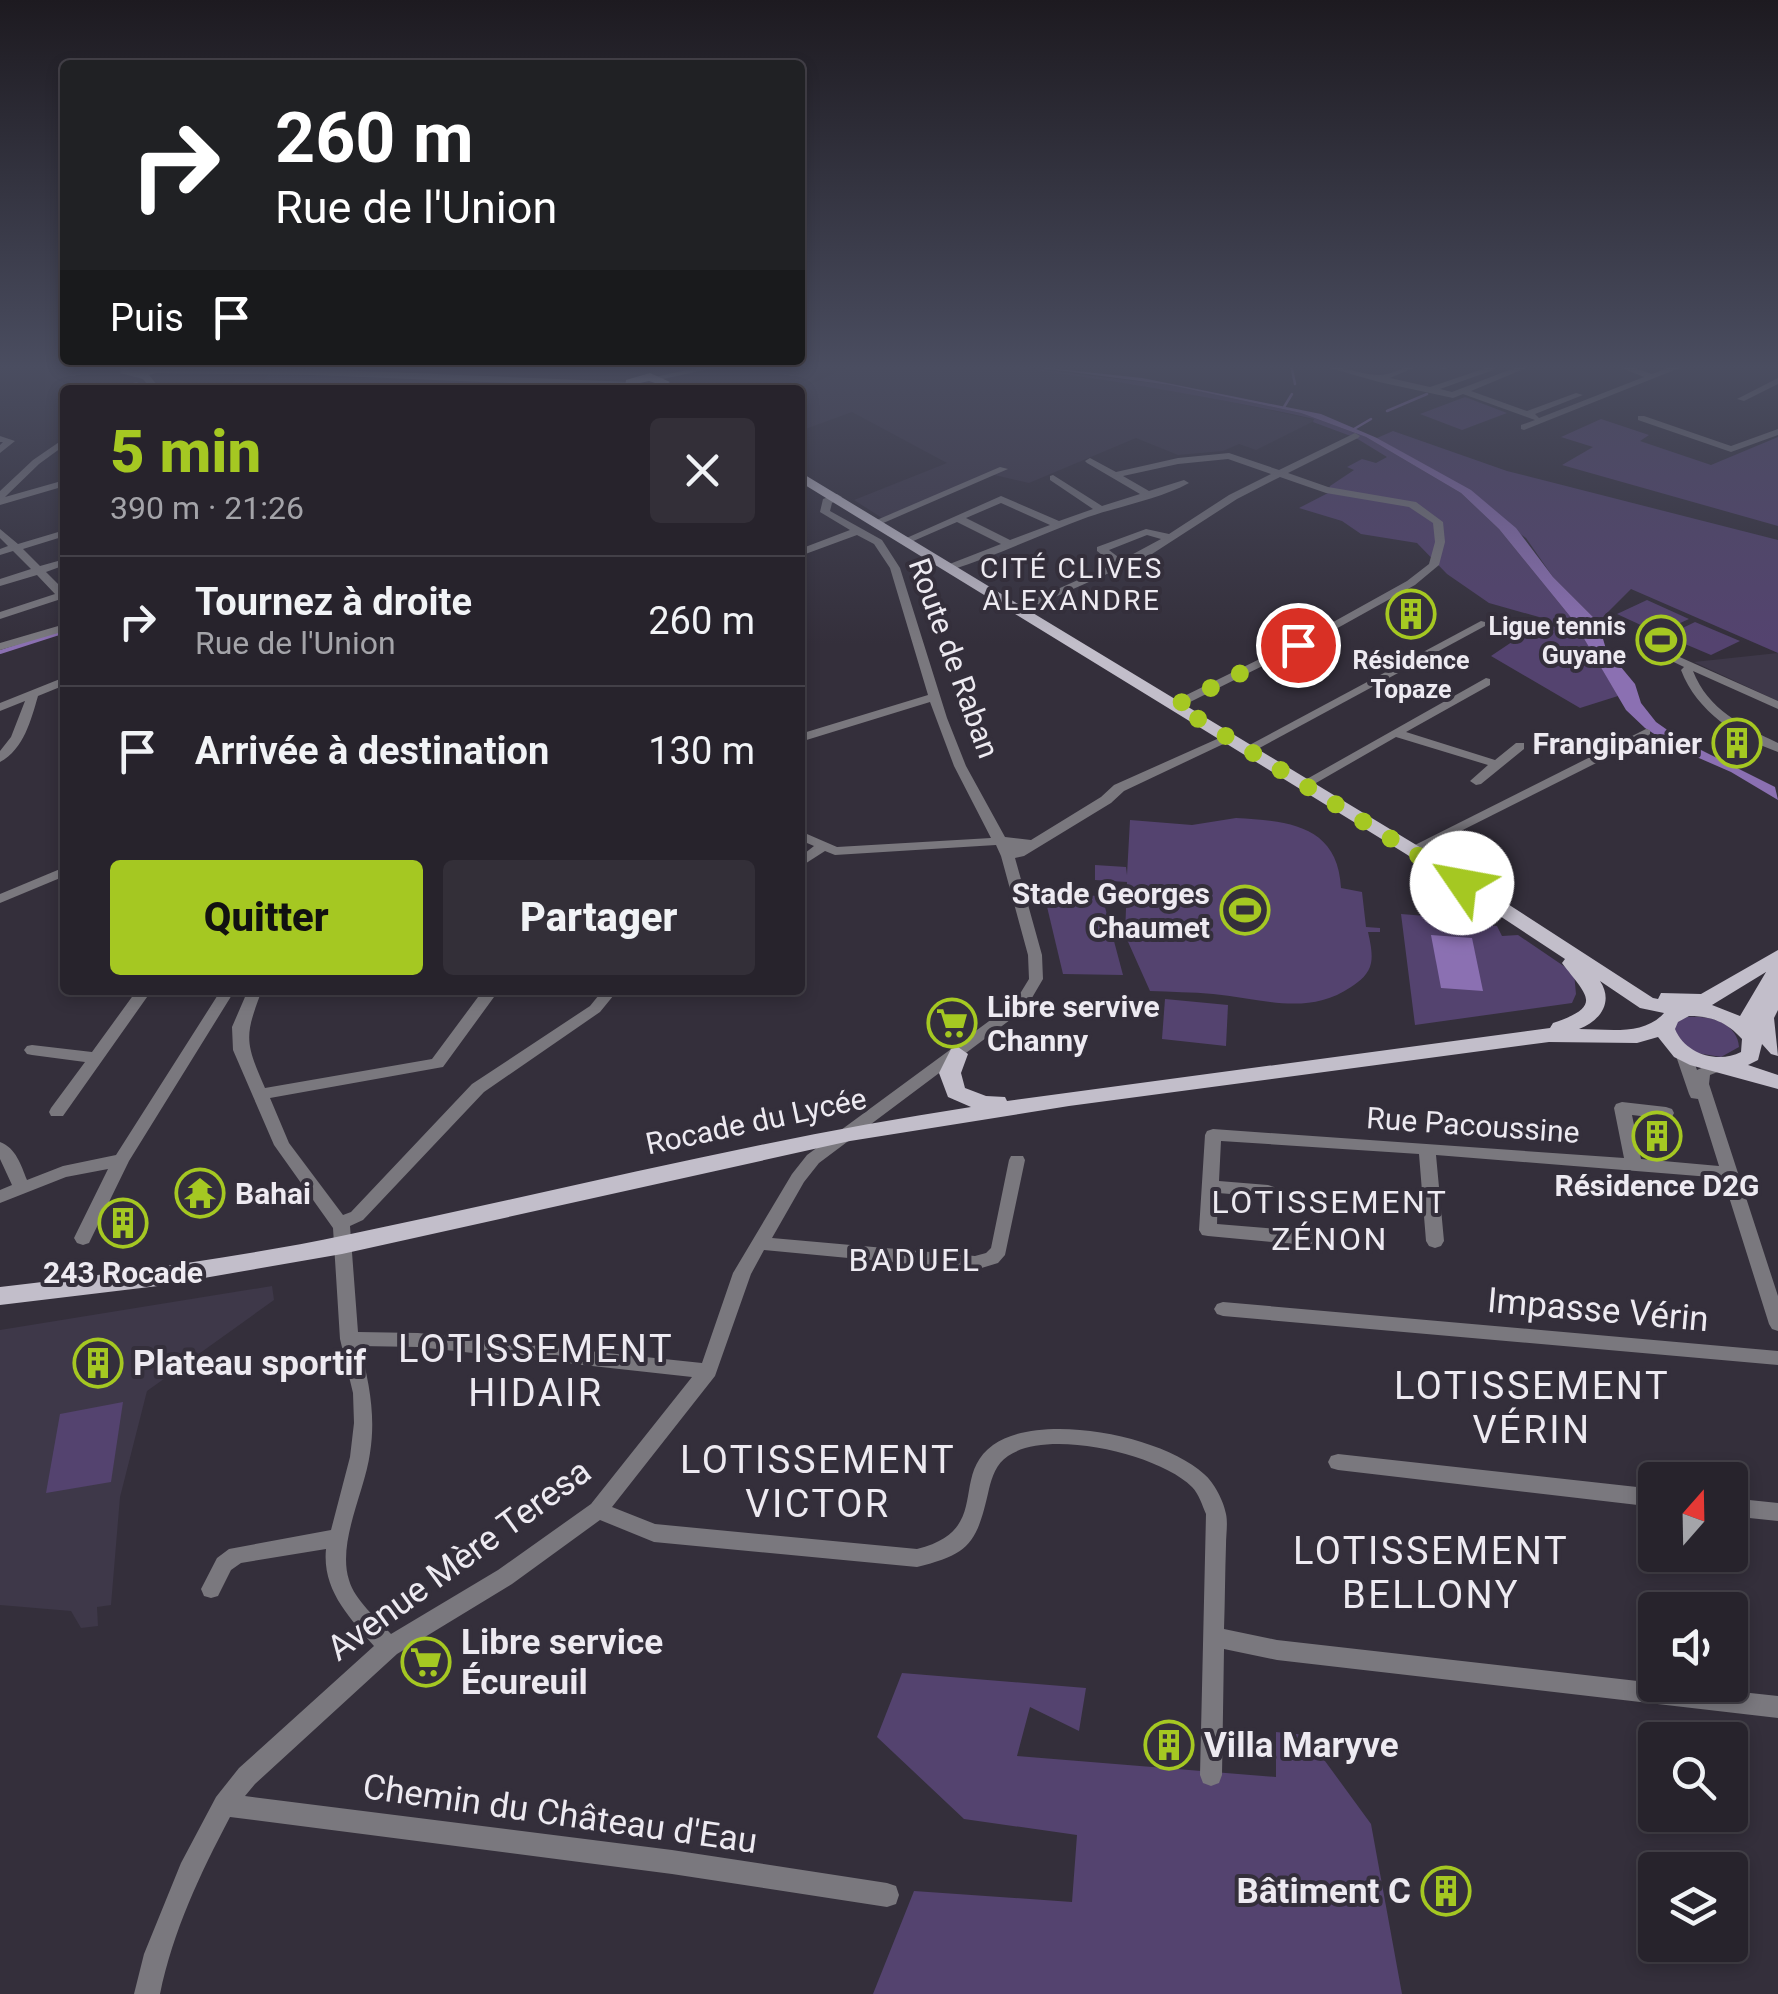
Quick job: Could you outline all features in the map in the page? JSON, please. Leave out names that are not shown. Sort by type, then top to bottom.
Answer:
[{"type":"main road","points":[[805,476],[1412,850],[1647,1002],[1724,1016],[1778,1064]]},
{"type":"main road","points":[[1481,895],[1676,1000],[1706,1001],[1778,956]]},
{"type":"main road","points":[[1481,895],[1664,1027],[1681,1052]]},
{"type":"main road","points":[[1431,1052],[1570,1026],[1586,1019],[1596,1005],[1588,978],[1481,895]]},
{"type":"main road","points":[[1664,1027],[1667,1018],[1731,1002],[1778,969]]},
{"type":"main road","points":[[1723,1065],[1748,1059],[1750,1011],[1778,969]]},
{"type":"main road","points":[[1778,991],[1764,1018],[1769,1039],[1778,1049]]},
{"type":"main road","name":"Rocade du Lycée","points":[[0,1296],[140,1280],[341,1234],[850,1133],[1069,1099],[1569,1033],[1637,1036],[1664,1027]]},
{"type":"main road","name":"Rocade du Lycée","points":[[1530,1039],[1648,1044],[1778,1082]]},
{"type":"main road","points":[[958,1054],[950,1082],[956,1092],[970,1100],[984,1104],[1069,1099]]},
{"type":"main road","points":[[785,1146],[804,1149],[813,1159]]},
{"type":"street","points":[[4,498],[41,458]]},
{"type":"street","points":[[1117,474],[1205,458]]},
{"type":"street","points":[[1176,705],[1390,597],[1434,565],[1440,542],[1438,522],[1423,508],[1326,490],[1231,458]]},
{"type":"street","points":[[1020,610],[1172,538],[1234,496],[1311,458]]},
{"type":"street","points":[[1090,461],[1150,496]]},
{"type":"street","points":[[877,522],[1002,469]]},
{"type":"street","points":[[1053,478],[1102,510]]},
{"type":"street","points":[[951,568],[1058,524],[1184,483]]},
{"type":"street","points":[[4,498],[60,484]]},
{"type":"street","name":"Route de Raban","points":[[837,497],[827,502],[825,512],[878,542],[898,574],[934,697],[960,766],[1008,856],[1035,955],[1036,979],[1021,1005],[850,1133]]},
{"type":"street","points":[[907,540],[1001,499],[1058,524]]},
{"type":"street","points":[[958,518],[1012,545]]},
{"type":"street","points":[[805,551],[855,527]]},
{"type":"street","points":[[0,532],[60,591]]},
{"type":"street","points":[[1121,564],[1100,549],[1144,532],[1172,538]]},
{"type":"street","points":[[0,552],[60,534]]},
{"type":"street","points":[[0,584],[60,564]]},
{"type":"street","points":[[24,639],[0,616],[60,596]]},
{"type":"street","points":[[1248,749],[1481,624]]},
{"type":"street","points":[[0,647],[60,628]]},
{"type":"street","points":[[1656,649],[1778,704]]},
{"type":"street","points":[[1694,666],[1686,670],[1707,705],[1738,728],[1778,748]]},
{"type":"street","points":[[1304,784],[1486,682]]},
{"type":"street","points":[[0,707],[60,683]]},
{"type":"street","points":[[0,758],[14,747],[33,694]]},
{"type":"street","points":[[805,736],[934,697]]},
{"type":"street","points":[[1397,733],[1495,764]]},
{"type":"street","points":[[1412,850],[1646,733]]},
{"type":"street","points":[[1008,856],[1106,800],[1119,788],[1230,738]]},
{"type":"street","points":[[1476,780],[1520,746]]},
{"type":"street","points":[[805,838],[822,847],[854,851],[1001,841],[1034,844]]},
{"type":"street","points":[[805,859],[822,847]]},
{"type":"street","points":[[0,898],[60,873]]},
{"type":"street","points":[[58,1112],[141,995]]},
{"type":"street","points":[[83,1238],[121,1160],[225,995]]},
{"type":"street","points":[[256,995],[240,1038],[240,1050],[282,1144],[341,1234],[348,1339],[362,1394],[364,1423],[360,1457],[337,1538],[338,1578],[348,1602],[389,1647]]},
{"type":"street","points":[[262,1094],[437,1063],[485,995]]},
{"type":"street","points":[[341,1234],[478,1088],[595,1009],[607,995]]},
{"type":"street","points":[[32,1050],[96,1058]]},
{"type":"street","points":[[1681,1052],[1718,1133]]},
{"type":"street","points":[[1723,1065],[1701,1076],[1778,1324]]},
{"type":"street","points":[[1634,1164],[1622,1108],[1666,1113]]},
{"type":"street","name":"Avenue Mère Teresa","points":[[147,1994],[172,1911],[224,1805],[290,1736],[389,1647],[505,1577],[598,1510],[708,1371],[742,1273],[813,1159],[850,1133]]},
{"type":"street","name":"Rue Pacoussine","points":[[1209,1186],[1214,1136],[1730,1173]]},
{"type":"street","points":[[0,1148],[11,1160],[22,1188]]},
{"type":"street","points":[[1427,1150],[1435,1242]]},
{"type":"street","points":[[0,1197],[63,1172],[121,1160]]},
{"type":"street","points":[[758,1244],[975,1263],[992,1258],[1000,1250],[1017,1160]]},
{"type":"street","points":[[1268,1191],[1209,1186],[1208,1230],[1315,1239]]},
{"type":"street","name":"Impasse Vérin","points":[[1223,1309],[1778,1358]]},
{"type":"street","points":[[348,1339],[418,1340],[708,1371]]},
{"type":"street","points":[[598,1510],[654,1533],[916,1558],[945,1550],[962,1538],[973,1519],[988,1465],[996,1453],[1011,1445],[1050,1435],[1131,1448],[1181,1469],[1199,1482],[1216,1514],[1212,1776]]},
{"type":"street","points":[[1338,1462],[1638,1496]]},
{"type":"street","points":[[1748,1509],[1778,1512]]},
{"type":"street","points":[[211,1589],[224,1564],[236,1554],[337,1538]]},
{"type":"street","points":[[1213,1637],[1277,1650],[1778,1706]]},
{"type":"street","name":"Chemin du Château d'Eau","points":[[224,1805],[672,1862],[887,1895]]},
{"type":"shaded area","points":[[938,458],[1088,458],[1029,483],[990,474],[882,518],[854,500],[947,463]]},
{"type":"shaded area","points":[[1385,458],[1402,458],[1461,493],[1499,529],[1573,620],[1618,696],[1580,708],[1491,656],[1546,619],[1489,603],[1447,574],[1417,543],[1361,534],[1342,521],[1299,508],[1328,493],[1330,486],[1354,470],[1347,467],[1362,459],[1376,463]]},
{"type":"shaded area","points":[[1402,458],[1413,458],[1471,490],[1516,528],[1553,577],[1598,622],[1606,649],[1635,684],[1641,703],[1656,722],[1683,741],[1775,787],[1778,800],[1731,772],[1676,748],[1626,710],[1573,620],[1499,529],[1461,493]]},
{"type":"shaded area","points":[[1412,458],[1470,458],[1507,471],[1778,540],[1778,653],[1631,589],[1598,622],[1553,577],[1526,538]]},
{"type":"shaded area","points":[[1574,458],[1690,458],[1711,465],[1728,458],[1778,458],[1778,526],[1562,465]]},
{"type":"shaded area","points":[[1647,600],[1689,619],[1658,633],[1617,614]]},
{"type":"shaded area","points":[[1695,622],[1740,641],[1711,655],[1666,636]]},
{"type":"shaded area","points":[[1778,653],[1778,701],[1694,662]]},
{"type":"shaded area","name":"Stade Georges Chaumet","points":[[1236,818],[1274,821],[1307,830],[1331,851],[1341,888],[1362,892],[1366,927],[1380,928],[1380,932],[1368,932],[1371,963],[1354,985],[1334,996],[1301,1003],[1150,991],[1125,935],[1127,882],[1095,880],[1095,865],[1126,867],[1127,875],[1130,820],[1192,825]]},
{"type":"shaded area","points":[[1044,894],[1102,896],[1123,975],[1063,974]]},
{"type":"shaded area","points":[[1401,914],[1476,920],[1477,924],[1497,926],[1502,936],[1518,935],[1574,973],[1576,994],[1572,1003],[1415,1025]]},
{"type":"shaded area","points":[[1431,935],[1472,938],[1483,991],[1441,988]]},
{"type":"shaded area","points":[[1165,999],[1228,1005],[1226,1046],[1162,1039]]},
{"type":"shaded area","points":[[1687,1017],[1704,1017],[1727,1026],[1739,1047],[1721,1057],[1691,1052],[1673,1034],[1674,1023]]},
{"type":"shaded area","points":[[272,1286],[274,1300],[147,1391],[120,1497],[111,1605],[97,1607],[98,1626],[81,1628],[71,1611],[0,1605],[0,1330]]},
{"type":"shaded area","points":[[123,1402],[111,1482],[46,1493],[60,1414]]},
{"type":"shaded area","points":[[902,1673],[1086,1688],[1079,1731],[1030,1707],[1017,1756],[1276,1777],[1276,1732],[1306,1735],[1371,1824],[1402,1994],[873,1994],[914,1891],[1072,1902],[1077,1835],[964,1819],[877,1737]]},
{"type":"waterway","points":[[0,652],[60,633]]},
{"type":"place","name":"Résidence Topaze","points":[[1411,614]]},
{"type":"place","name":"Ligue tennis Guyane","points":[[1661,640]]},
{"type":"place","name":"Frangipanier","points":[[1737,743]]},
{"type":"place","name":"Stade Georges Chaumet","points":[[1245,910]]},
{"type":"place","name":"Libre servive Channy","points":[[952,1023]]},
{"type":"place","name":"Résidence D2G","points":[[1657,1136]]},
{"type":"place","name":"Bahai","points":[[200,1193]]},
{"type":"place","name":"243 Rocade","points":[[123,1223]]},
{"type":"place","name":"Plateau sportif","points":[[98,1363]]},
{"type":"place","name":"Libre service Écureuil","points":[[426,1662]]},
{"type":"place","name":"Villa Maryve","points":[[1169,1745]]},
{"type":"place","name":"Bâtiment C","points":[[1446,1891]]},
{"type":"district","name":"CITÉ CLIVES ALEXANDRE","points":[[1072,584]]},
{"type":"district","name":"LOTISSEMENT ZÉNON","points":[[1330,1220]]},
{"type":"district","name":"BADUEL","points":[[915,1260]]},
{"type":"district","name":"LOTISSEMENT HIDAIR","points":[[536,1371]]},
{"type":"district","name":"LOTISSEMENT VÉRIN","points":[[1532,1408]]},
{"type":"district","name":"LOTISSEMENT VICTOR","points":[[818,1482]]},
{"type":"district","name":"LOTISSEMENT BELLONY","points":[[1431,1573]]},
{"type":"route","points":[[1298,645],[1176,705],[1462,883]]}]
